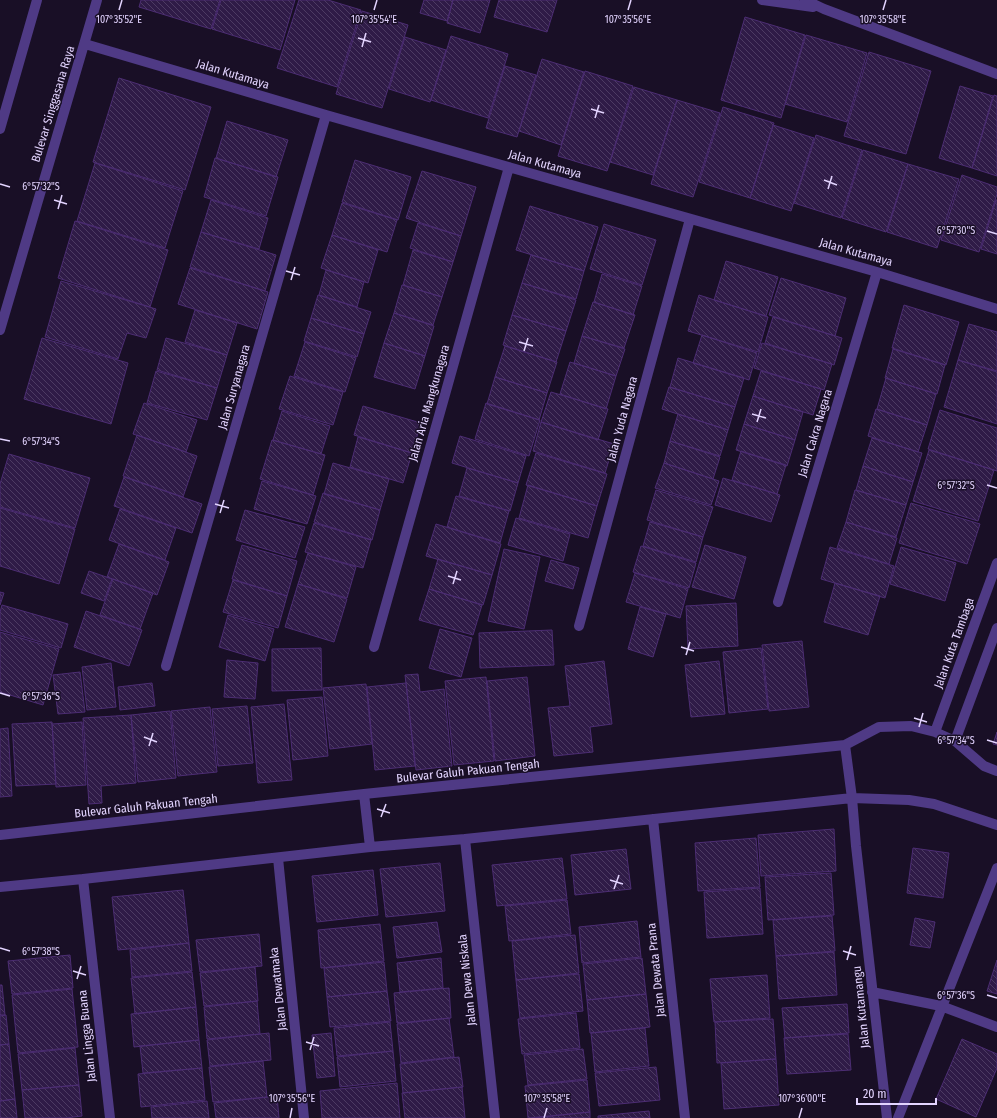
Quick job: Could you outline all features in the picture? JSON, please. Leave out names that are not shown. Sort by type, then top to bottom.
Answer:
[{"type":"street","points":[[0,129],[37,0]]},
{"type":"street","name":"Bulevar Singgasana Raya","points":[[0,330],[97,0]]},
{"type":"street","points":[[762,0],[824,9]]},
{"type":"street","points":[[804,0],[824,9],[997,74]]},
{"type":"street","name":"Jalan Kutamaya","points":[[85,44],[326,115],[877,272],[997,309]]},
{"type":"street","name":"Jalan Suryanagara","points":[[166,666],[326,115]]},
{"type":"street","name":"Jalan Aria Mangkunagara","points":[[374,647],[509,167]]},
{"type":"street","name":"Jalan Yuda Nagara","points":[[579,626],[690,219]]},
{"type":"street","name":"Jalan Cakra Nagara","points":[[778,602],[877,272]]},
{"type":"street","name":"Jalan Kuta Tambaga","points":[[935,732],[997,563]]},
{"type":"street","points":[[955,741],[997,628]]},
{"type":"street","name":"Bulevar Galuh Pakuan Tengah","points":[[0,835],[364,794],[845,745],[880,727],[911,726],[935,732],[955,741],[984,766],[997,771]]},
{"type":"street","name":"Jalan Kutamangu","points":[[845,745],[887,1118]]},
{"type":"street","points":[[364,794],[370,847]]},
{"type":"street","points":[[0,887],[370,847],[465,839],[852,798],[909,800],[934,804],[997,825]]},
{"type":"street","name":"Jalan Dewata Prana","points":[[653,819],[685,1118]]},
{"type":"street","name":"Jalan Dewa Niskala","points":[[465,839],[495,1118]]},
{"type":"street","name":"Jalan Dewatmaka","points":[[278,858],[304,1118]]},
{"type":"street","points":[[898,1118],[941,1006],[997,868]]},
{"type":"street","name":"Jalan Lingga Buana","points":[[83,879],[110,1118]]},
{"type":"street","points":[[872,992],[941,1006],[997,1027]]},
{"type":"building","points":[[141,0],[220,0],[211,29],[139,7]]},
{"type":"building","points":[[221,0],[295,0],[280,50],[212,29]]},
{"type":"building","points":[[299,0],[328,0],[361,10],[337,87],[277,68]]},
{"type":"building","points":[[424,0],[453,0],[447,21],[420,13]]},
{"type":"building","points":[[453,0],[490,0],[480,33],[447,23]]},
{"type":"building","points":[[499,0],[557,0],[547,32],[494,17]]},
{"type":"building","points":[[362,11],[408,25],[382,108],[336,94]]},
{"type":"building","points":[[745,17],[805,35],[781,118],[721,100]]},
{"type":"building","points":[[806,35],[867,53],[847,122],[785,104]]},
{"type":"building","points":[[451,36],[508,54],[488,118],[431,100]]},
{"type":"building","points":[[405,37],[446,50],[430,102],[389,89]]},
{"type":"building","points":[[869,52],[931,71],[906,154],[844,136]]},
{"type":"building","points":[[542,59],[584,72],[561,145],[519,131]]},
{"type":"building","points":[[505,66],[536,75],[517,137],[486,128]]},
{"type":"building","points":[[585,71],[633,86],[607,171],[558,156]]},
{"type":"building","points":[[119,78],[211,107],[185,190],[93,162]]},
{"type":"building","points":[[960,86],[993,96],[972,168],[939,158]]},
{"type":"building","points":[[634,87],[677,100],[653,175],[610,162]]},
{"type":"building","points":[[994,95],[997,96],[997,176],[972,168]]},
{"type":"building","points":[[677,100],[720,113],[693,197],[651,184]]},
{"type":"building","points":[[723,107],[774,123],[750,198],[699,182]]},
{"type":"building","points":[[227,121],[288,140],[276,177],[216,158]]},
{"type":"building","points":[[773,125],[814,138],[791,211],[750,198]]},
{"type":"building","points":[[816,135],[862,150],[841,218],[794,203]]},
{"type":"building","points":[[863,150],[908,164],[886,232],[842,218]]},
{"type":"building","points":[[215,158],[278,177],[266,216],[204,197]]},
{"type":"building","points":[[355,160],[411,177],[398,220],[342,202]]},
{"type":"building","points":[[95,163],[183,191],[165,248],[77,221]]},
{"type":"building","points":[[908,164],[959,179],[937,248],[887,232]]},
{"type":"building","points":[[422,171],[476,187],[461,236],[406,218]]},
{"type":"building","points":[[962,175],[997,187],[997,194],[979,252],[941,240]]},
{"type":"building","points":[[211,200],[268,218],[259,249],[201,232]]},
{"type":"building","points":[[997,200],[997,254],[981,249]]},
{"type":"building","points":[[342,203],[397,220],[387,252],[332,235]]},
{"type":"building","points":[[530,206],[598,227],[584,271],[516,250]]},
{"type":"building","points":[[75,221],[168,250],[150,307],[58,278]]},
{"type":"building","points":[[418,223],[461,236],[453,262],[410,248]]},
{"type":"building","points":[[604,224],[656,240],[642,285],[590,269]]},
{"type":"building","points":[[201,232],[276,255],[265,291],[190,267]]},
{"type":"building","points":[[332,235],[378,250],[368,283],[321,268]]},
{"type":"building","points":[[413,250],[453,262],[442,297],[403,285]]},
{"type":"building","points":[[531,255],[584,271],[576,299],[522,283]]},
{"type":"building","points":[[726,261],[778,277],[766,316],[714,300]]},
{"type":"building","points":[[190,268],[268,292],[257,329],[178,304]]},
{"type":"building","points":[[326,270],[364,282],[357,307],[319,295]]},
{"type":"building","points":[[602,274],[642,286],[633,315],[594,302]]},
{"type":"building","points":[[781,278],[846,298],[835,336],[769,315]]},
{"type":"building","points":[[61,281],[156,309],[146,338],[127,333],[118,359],[45,337]]},
{"type":"building","points":[[522,283],[576,300],[566,331],[512,315]]},
{"type":"building","points":[[402,285],[442,297],[433,325],[394,313]]},
{"type":"building","points":[[318,295],[371,312],[364,334],[311,318]]},
{"type":"building","points":[[699,295],[768,317],[758,352],[688,331]]},
{"type":"building","points":[[593,302],[635,315],[624,348],[582,336]]},
{"type":"building","points":[[904,305],[959,322],[946,365],[892,348]]},
{"type":"building","points":[[195,310],[237,323],[227,355],[185,342]]},
{"type":"building","points":[[394,313],[434,326],[425,356],[384,343]]},
{"type":"building","points":[[512,315],[566,331],[556,362],[503,345]]},
{"type":"building","points":[[773,317],[842,338],[834,365],[765,343]]},
{"type":"building","points":[[311,318],[364,334],[357,357],[304,341]]},
{"type":"building","points":[[969,324],[997,332],[997,371],[958,360]]},
{"type":"building","points":[[702,335],[757,353],[749,380],[693,363]]},
{"type":"building","points":[[582,336],[625,349],[616,376],[574,363]]},
{"type":"building","points":[[42,338],[128,363],[111,424],[24,399]]},
{"type":"building","points":[[166,338],[227,355],[217,388],[157,370]]},
{"type":"building","points":[[305,342],[356,358],[345,392],[294,376]]},
{"type":"building","points":[[384,343],[425,356],[415,389],[374,377]]},
{"type":"building","points":[[762,343],[832,364],[824,390],[754,368]]},
{"type":"building","points":[[505,346],[557,362],[547,393],[495,377]]},
{"type":"building","points":[[893,349],[945,365],[937,394],[885,378]]},
{"type":"building","points":[[678,358],[744,378],[735,407],[670,387]]},
{"type":"building","points":[[958,360],[997,372],[997,424],[944,407]]},
{"type":"building","points":[[570,362],[616,376],[606,409],[560,394]]},
{"type":"building","points":[[156,371],[217,388],[207,420],[147,403]]},
{"type":"building","points":[[761,371],[821,389],[813,415],[753,396]]},
{"type":"building","points":[[290,376],[343,392],[333,425],[279,409]]},
{"type":"building","points":[[495,377],[547,393],[539,420],[487,404]]},
{"type":"building","points":[[886,378],[936,394],[927,425],[877,409]]},
{"type":"building","points":[[669,387],[735,407],[728,430],[662,409]]},
{"type":"building","points":[[551,392],[608,409],[598,440],[541,422]]},
{"type":"building","points":[[753,396],[803,412],[795,440],[744,424]]},
{"type":"building","points":[[144,403],[197,420],[186,452],[133,434]]},
{"type":"building","points":[[486,403],[540,420],[529,456],[475,439]]},
{"type":"building","points":[[363,406],[421,423],[412,453],[354,435]]},
{"type":"building","points":[[876,409],[927,425],[918,452],[868,436]]},
{"type":"building","points":[[940,410],[997,428],[997,471],[928,449]]},
{"type":"building","points":[[282,411],[330,426],[321,454],[273,440]]},
{"type":"building","points":[[678,414],[728,430],[720,456],[670,441]]},
{"type":"building","points":[[541,422],[614,444],[605,473],[533,451]]},
{"type":"building","points":[[744,424],[795,440],[787,466],[736,450]]},
{"type":"building","points":[[137,435],[197,456],[183,497],[123,476]]},
{"type":"building","points":[[460,436],[526,456],[518,483],[452,463]]},
{"type":"building","points":[[358,437],[412,453],[403,483],[350,467]]},
{"type":"building","points":[[872,438],[922,453],[913,482],[863,466]]},
{"type":"building","points":[[272,440],[325,455],[313,495],[260,479]]},
{"type":"building","points":[[670,441],[720,457],[713,479],[664,463]]},
{"type":"building","points":[[929,450],[994,470],[978,521],[913,501]]},
{"type":"building","points":[[741,451],[786,465],[777,494],[732,480]]},
{"type":"building","points":[[536,453],[607,474],[597,506],[526,485]]},
{"type":"building","points":[[9,454],[90,478],[75,528],[0,507],[0,484]]},
{"type":"building","points":[[333,463],[389,479],[380,510],[324,494]]},
{"type":"building","points":[[664,463],[719,481],[711,505],[655,488]]},
{"type":"building","points":[[863,466],[913,482],[906,505],[856,490]]},
{"type":"building","points":[[467,468],[518,483],[510,511],[459,496]]},
{"type":"building","points":[[124,477],[202,504],[192,533],[114,506]]},
{"type":"building","points":[[723,478],[780,495],[771,522],[715,505]]},
{"type":"building","points":[[262,481],[316,496],[307,524],[254,509]]},
{"type":"building","points":[[528,485],[597,506],[588,538],[519,518]]},
{"type":"building","points":[[656,490],[713,507],[703,537],[647,520]]},
{"type":"building","points":[[855,490],[906,505],[896,537],[846,522]]},
{"type":"building","points":[[323,493],[380,510],[372,540],[314,522]]},
{"type":"building","points":[[456,496],[509,511],[500,543],[447,527]]},
{"type":"building","points":[[911,503],[980,524],[967,564],[899,543]]},
{"type":"building","points":[[0,508],[75,529],[59,584],[0,566]]},
{"type":"building","points":[[120,509],[176,528],[165,560],[109,540]]},
{"type":"building","points":[[245,510],[305,527],[295,558],[236,540]]},
{"type":"building","points":[[516,518],[570,534],[563,561],[508,545]]},
{"type":"building","points":[[650,522],[703,537],[696,562],[643,546]]},
{"type":"building","points":[[846,522],[897,538],[889,564],[837,548]]},
{"type":"building","points":[[314,523],[371,540],[363,568],[305,552]]},
{"type":"building","points":[[436,524],[501,544],[492,575],[426,556]]},
{"type":"building","points":[[119,544],[169,562],[157,595],[107,577]]},
{"type":"building","points":[[242,545],[297,561],[287,596],[232,579]]},
{"type":"building","points":[[705,545],[746,557],[734,599],[692,587]]},
{"type":"building","points":[[641,546],[696,563],[689,588],[633,572]]},
{"type":"building","points":[[830,547],[894,566],[885,598],[821,579]]},
{"type":"building","points":[[901,547],[956,563],[945,601],[890,584]]},
{"type":"building","points":[[504,549],[540,557],[524,629],[488,621]]},
{"type":"building","points":[[308,553],[356,567],[347,598],[298,584]]},
{"type":"building","points":[[438,559],[492,575],[483,605],[429,589]]},
{"type":"building","points":[[551,560],[579,568],[573,589],[545,581]]},
{"type":"building","points":[[89,571],[112,579],[104,601],[81,593]]},
{"type":"building","points":[[635,573],[688,589],[680,618],[626,602]]},
{"type":"building","points":[[113,579],[153,593],[140,629],[100,615]]},
{"type":"building","points":[[233,580],[287,596],[278,628],[223,612]]},
{"type":"building","points":[[835,583],[880,596],[868,635],[824,622]]},
{"type":"building","points":[[298,584],[347,599],[334,642],[285,627]]},
{"type":"building","points":[[429,589],[482,605],[473,635],[419,620]]},
{"type":"building","points":[[0,592],[4,593],[0,605]]},
{"type":"building","points":[[736,603],[738,646],[688,649],[686,606]]},
{"type":"building","points":[[2,605],[68,624],[61,648],[0,630],[0,612]]},
{"type":"building","points":[[640,607],[666,614],[653,657],[628,649]]},
{"type":"building","points":[[86,611],[142,630],[129,666],[74,647]]},
{"type":"building","points":[[228,615],[274,629],[265,661],[219,647]]},
{"type":"building","points":[[440,629],[472,638],[461,677],[429,668]]},
{"type":"building","points":[[552,630],[554,665],[480,668],[479,633]]},
{"type":"building","points":[[0,632],[59,649],[43,705],[0,692]]},
{"type":"building","points":[[802,641],[809,707],[769,711],[762,645]]},
{"type":"building","points":[[321,648],[322,690],[272,691],[272,649]]},
{"type":"building","points":[[761,648],[768,709],[729,713],[723,652]]},
{"type":"building","points":[[227,660],[258,663],[255,699],[224,697]]},
{"type":"building","points":[[604,661],[612,724],[590,727],[593,752],[554,756],[548,708],[570,706],[565,666]]},
{"type":"building","points":[[719,661],[725,714],[691,717],[685,665]]},
{"type":"building","points":[[111,663],[116,707],[87,710],[82,667]]},
{"type":"building","points":[[80,672],[85,712],[58,714],[53,675]]},
{"type":"building","points":[[418,674],[420,692],[444,689],[452,766],[416,770],[405,675]]},
{"type":"building","points":[[486,677],[494,761],[454,765],[445,681]]},
{"type":"building","points":[[527,677],[535,756],[495,761],[487,681]]},
{"type":"building","points":[[152,683],[155,706],[120,710],[118,687]]},
{"type":"building","points":[[406,683],[415,766],[375,770],[367,687]]},
{"type":"building","points":[[366,684],[372,744],[330,749],[323,688]]},
{"type":"building","points":[[322,697],[328,756],[293,760],[287,700]]},
{"type":"building","points":[[284,704],[292,780],[258,783],[251,707]]},
{"type":"building","points":[[247,706],[253,763],[218,766],[212,709]]},
{"type":"building","points":[[210,707],[217,772],[178,776],[171,711]]},
{"type":"building","points":[[170,711],[176,778],[138,782],[131,715]]},
{"type":"building","points":[[131,715],[136,783],[101,786],[102,803],[89,804],[83,718]]},
{"type":"building","points":[[52,722],[56,784],[16,786],[12,724]]},
{"type":"building","points":[[82,722],[86,785],[56,787],[52,724]]},
{"type":"building","points":[[8,728],[12,796],[0,797],[0,729]]},
{"type":"building","points":[[997,732],[997,745],[993,744]]},
{"type":"building","points":[[834,829],[836,871],[761,876],[758,835]]},
{"type":"building","points":[[756,838],[760,887],[698,891],[695,843]]},
{"type":"building","points":[[913,848],[949,853],[943,898],[907,893]]},
{"type":"building","points":[[626,849],[631,889],[575,895],[571,855]]},
{"type":"building","points":[[562,858],[567,899],[497,906],[492,865]]},
{"type":"building","points":[[440,863],[445,911],[386,917],[380,869]]},
{"type":"building","points":[[373,870],[378,915],[317,922],[312,876]]},
{"type":"building","points":[[831,873],[834,915],[768,920],[765,877]]},
{"type":"building","points":[[760,888],[763,934],[707,938],[704,892]]},
{"type":"building","points":[[183,890],[189,943],[118,950],[112,897]]},
{"type":"building","points":[[567,900],[571,934],[509,941],[505,906]]},
{"type":"building","points":[[832,916],[835,951],[776,956],[773,920]]},
{"type":"building","points":[[915,918],[935,922],[930,948],[910,945]]},
{"type":"building","points":[[637,921],[641,957],[582,963],[579,927]]},
{"type":"building","points":[[437,922],[442,952],[397,958],[393,927]]},
{"type":"building","points":[[380,924],[384,961],[321,968],[318,930]]},
{"type":"building","points":[[259,934],[262,966],[200,972],[196,940]]},
{"type":"building","points":[[575,935],[579,973],[516,980],[512,941]]},
{"type":"building","points":[[189,943],[192,971],[132,977],[130,950]]},
{"type":"building","points":[[834,952],[837,995],[779,999],[776,956]]},
{"type":"building","points":[[70,955],[73,988],[12,994],[8,961]]},
{"type":"building","points":[[441,958],[443,988],[400,992],[397,963]]},
{"type":"building","points":[[642,958],[646,994],[587,1000],[583,964]]},
{"type":"building","points":[[997,960],[997,994],[987,991]]},
{"type":"building","points":[[384,962],[387,991],[327,997],[324,968]]},
{"type":"building","points":[[255,967],[258,1001],[204,1006],[200,973]]},
{"type":"building","points":[[192,972],[196,1007],[135,1014],[131,978]]},
{"type":"building","points":[[579,974],[583,1011],[520,1018],[516,980]]},
{"type":"building","points":[[767,975],[770,1018],[714,1022],[710,979]]},
{"type":"building","points":[[0,985],[2,985],[5,1015],[0,1015]]},
{"type":"building","points":[[449,988],[451,1018],[397,1023],[394,993]]},
{"type":"building","points":[[72,989],[78,1047],[18,1053],[12,995]]},
{"type":"building","points":[[387,991],[391,1021],[330,1027],[327,997]]},
{"type":"building","points":[[646,994],[650,1027],[590,1033],[587,1000]]},
{"type":"building","points":[[257,1001],[260,1034],[207,1039],[204,1007]]},
{"type":"building","points":[[847,1004],[849,1033],[785,1038],[782,1008]]},
{"type":"building","points":[[196,1007],[199,1040],[134,1047],[131,1014]]},
{"type":"building","points":[[576,1013],[580,1048],[522,1054],[518,1019]]},
{"type":"building","points":[[6,1015],[9,1044],[0,1045],[0,1016]]},
{"type":"building","points":[[449,1018],[454,1057],[401,1063],[397,1024]]},
{"type":"building","points":[[773,1019],[776,1059],[717,1063],[715,1022]]},
{"type":"building","points":[[390,1022],[393,1051],[337,1056],[334,1028]]},
{"type":"building","points":[[645,1028],[649,1066],[595,1072],[591,1033]]},
{"type":"building","points":[[269,1033],[271,1060],[210,1066],[207,1040]]},
{"type":"building","points":[[331,1033],[335,1076],[317,1078],[312,1035]]},
{"type":"building","points":[[848,1034],[851,1070],[787,1074],[784,1038]]},
{"type":"building","points":[[962,1039],[997,1054],[997,1068],[976,1117],[936,1099]]},
{"type":"building","points":[[199,1040],[202,1068],[143,1073],[140,1046]]},
{"type":"building","points":[[9,1044],[15,1099],[0,1101],[0,1045]]},
{"type":"building","points":[[75,1048],[79,1085],[22,1090],[18,1054]]},
{"type":"building","points":[[583,1049],[587,1079],[528,1085],[524,1055]]},
{"type":"building","points":[[393,1051],[396,1081],[340,1087],[337,1057]]},
{"type":"building","points":[[459,1057],[463,1087],[403,1093],[400,1064]]},
{"type":"building","points":[[776,1059],[779,1105],[724,1109],[721,1063]]},
{"type":"building","points":[[263,1061],[267,1097],[213,1102],[209,1067]]},
{"type":"building","points":[[656,1067],[660,1100],[599,1106],[595,1073]]},
{"type":"building","points":[[202,1068],[205,1100],[141,1107],[138,1074]]},
{"type":"building","points":[[587,1080],[590,1112],[528,1118],[525,1086]]},
{"type":"building","points":[[397,1083],[400,1118],[322,1118],[320,1091]]},
{"type":"building","points":[[79,1085],[82,1116],[66,1118],[25,1118],[22,1090]]},
{"type":"building","points":[[462,1087],[465,1118],[405,1118],[402,1093]]},
{"type":"building","points":[[277,1096],[279,1118],[216,1118],[214,1103]]},
{"type":"building","points":[[15,1099],[17,1118],[0,1118],[0,1101]]},
{"type":"building","points":[[207,1101],[209,1118],[152,1118],[151,1107]]},
{"type":"building","points":[[649,1111],[650,1118],[598,1118],[598,1116]]},
{"type":"building","points":[[590,1112],[590,1118],[534,1118]]}]
